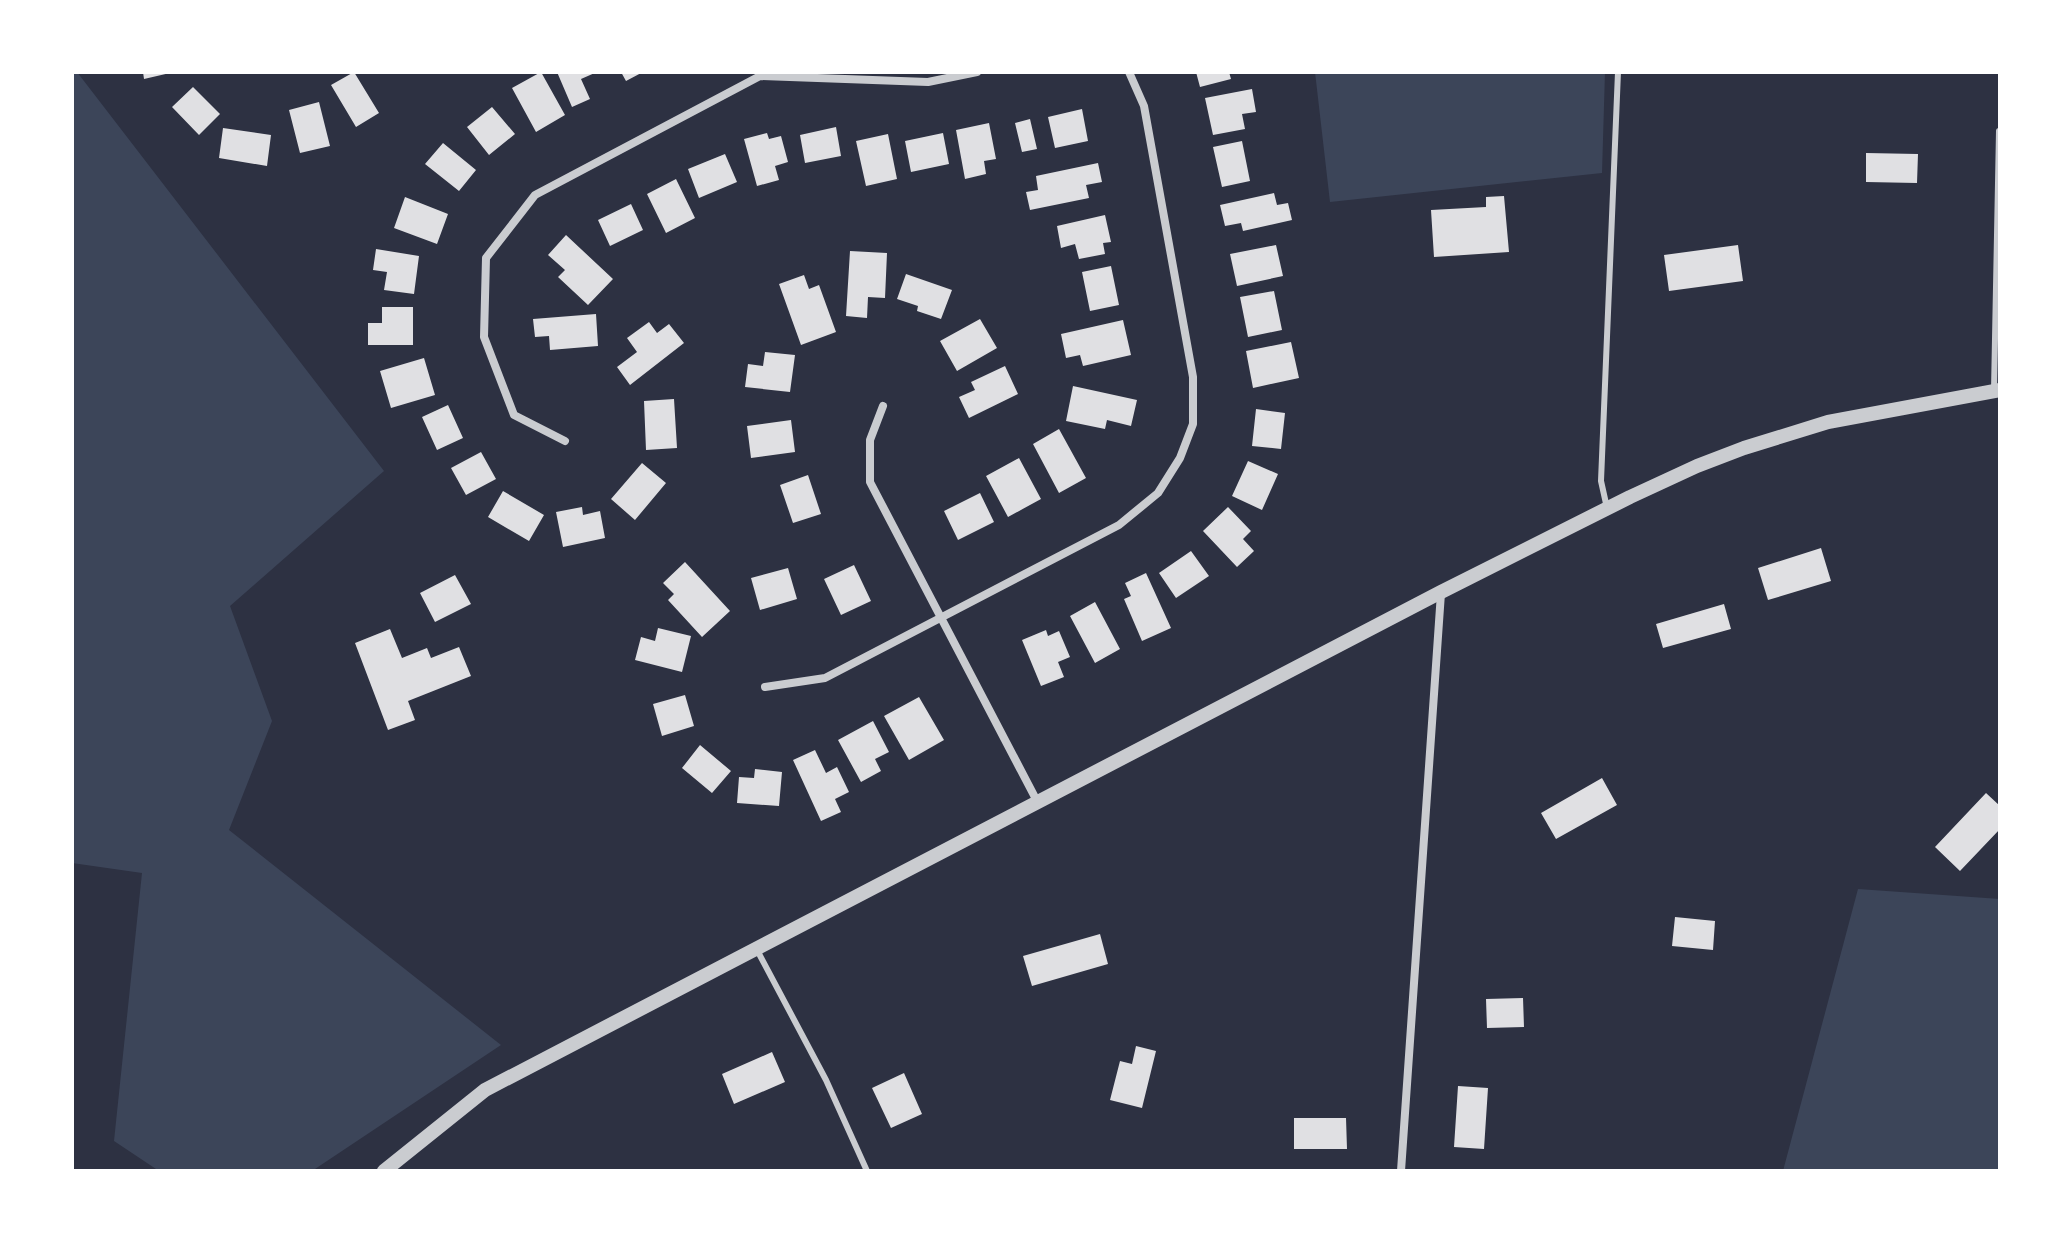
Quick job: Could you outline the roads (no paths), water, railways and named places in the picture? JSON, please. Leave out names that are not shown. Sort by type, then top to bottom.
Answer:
[{"type":"street","points":[[565,441],[514,415],[484,337],[486,258],[535,195],[760,76],[928,82],[977,72]]},
{"type":"street","points":[[765,687],[825,678],[1119,525],[1158,493],[1180,458],[1193,424],[1193,377],[1144,106],[1129,72]]},
{"type":"street","points":[[384,1171],[485,1090],[1607,508],[1709,461],[1828,422],[1997,390]]},
{"type":"street","points":[[883,406],[870,440],[870,482],[1038,803]]},
{"type":"street","points":[[1401,1171],[1441,592]]},
{"type":"lane","points":[[1607,508],[1601,481],[1618,72]]},
{"type":"lane","points":[[1997,390],[1999,131]]},
{"type":"lane","points":[[756,948],[826,1080],[867,1171]]}]
